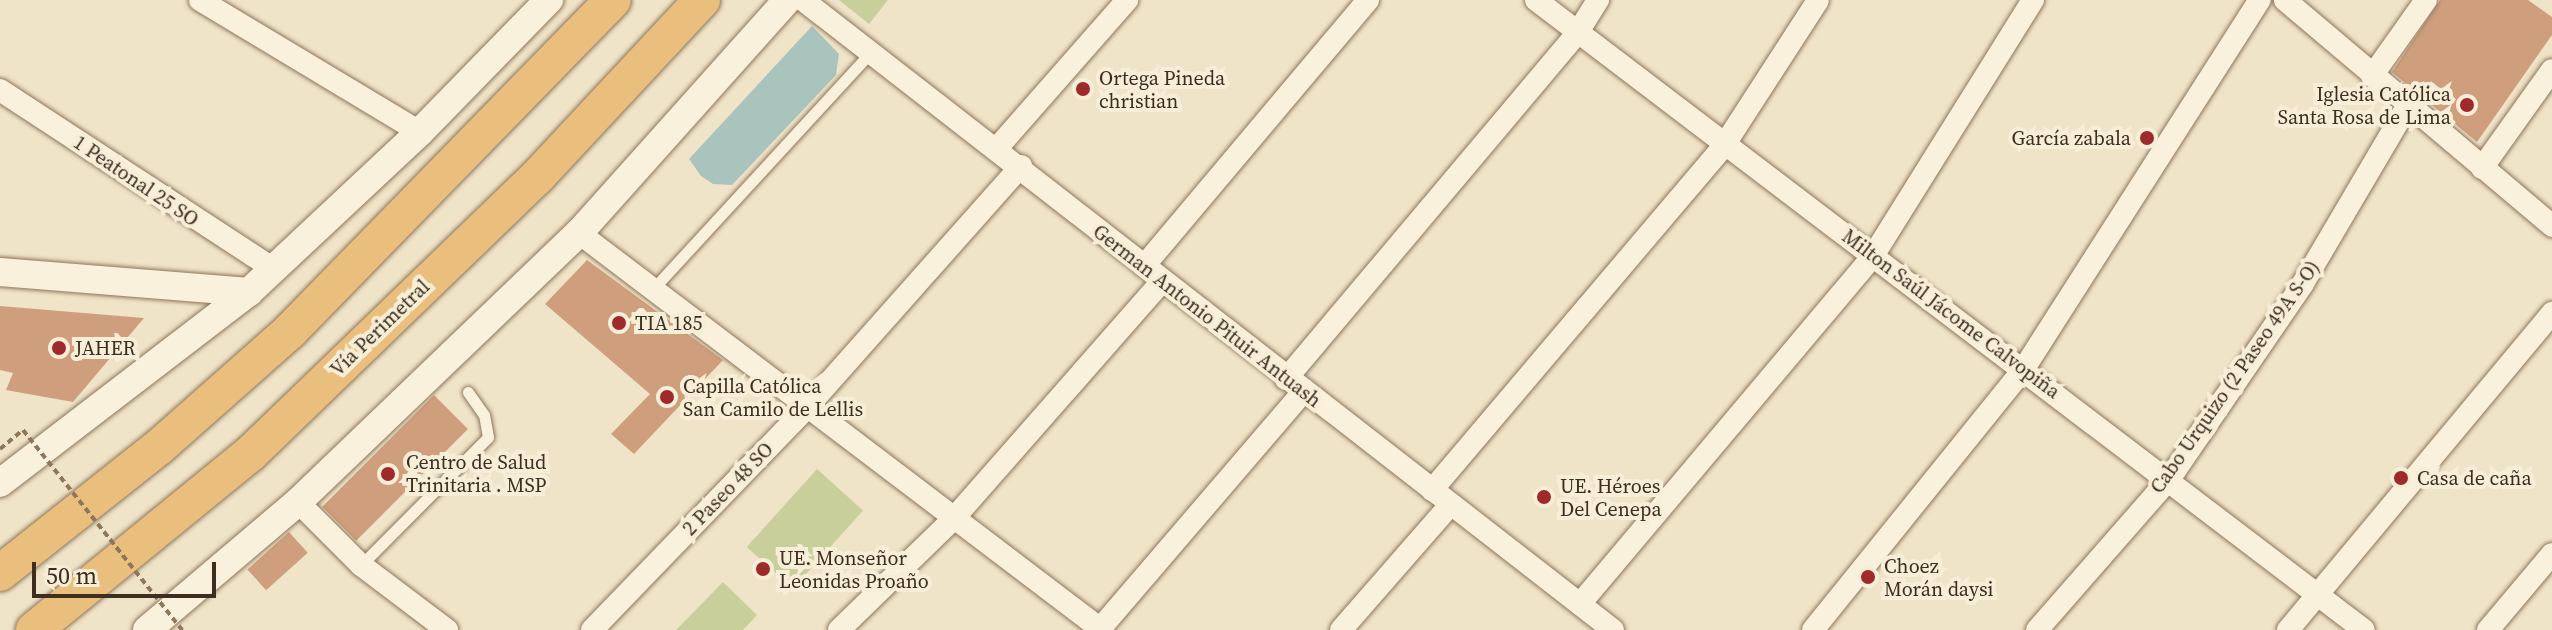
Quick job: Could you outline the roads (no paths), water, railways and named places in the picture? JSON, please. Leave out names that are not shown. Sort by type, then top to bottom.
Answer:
[{"type":"highway","points":[[8,564],[159,447],[290,331],[613,0]]},
{"type":"highway","name":"Vía Perimetral","points":[[34,630],[250,454],[537,177],[702,0]]},
{"type":"street","points":[[200,0],[420,132]]},
{"type":"street","points":[[0,483],[249,292],[420,132],[549,0]]},
{"type":"street","points":[[147,630],[298,502],[579,233],[787,0]]},
{"type":"street","name":"German Antonio Pituir Antuash","points":[[803,0],[998,147],[1294,386],[1580,604],[1600,627]]},
{"type":"street","points":[[998,147],[1127,0]]},
{"type":"street","points":[[1144,266],[1368,0]]},
{"type":"street","name":"Milton Saúl Jácome Calvopiña","points":[[1536,0],[2170,478],[2364,630]]},
{"type":"street","points":[[579,233],[1100,629],[1578,32],[1598,0]]},
{"type":"street","points":[[1432,490],[1725,144],[1818,0]]},
{"type":"street","points":[[1580,604],[1873,256],[2033,0]]},
{"type":"street","points":[[1813,630],[2023,370],[2260,0]]},
{"type":"street","points":[[2285,0],[2552,226]]},
{"type":"street","points":[[2372,76],[2426,0]]},
{"type":"street","points":[[2482,168],[2552,70]]},
{"type":"street","name":"1 Peatonal 25 SO","points":[[0,90],[274,269]]},
{"type":"street","name":"Cabo Urquizo (2 Paseo 49A S-O)","points":[[2037,630],[2170,478],[2302,285],[2408,105]]},
{"type":"street","name":"2 Paseo 48 SO","points":[[592,630],[808,406],[1021,166]]},
{"type":"street","points":[[0,272],[249,292]]},
{"type":"street","points":[[839,630],[955,517],[1162,281]]},
{"type":"street","points":[[2288,630],[2552,313]]},
{"type":"street","points":[[298,502],[361,565],[447,630]]},
{"type":"street","points":[[1341,630],[1451,504]]},
{"type":"street","points":[[2488,630],[2552,554]]},
{"type":"lane","points":[[653,289],[872,51]]},
{"type":"lane","points":[[361,565],[488,437],[484,415],[468,392]]},
{"type":"water","points":[[812,26],[839,54],[836,75],[732,185],[713,184],[701,176],[689,159]]},
{"type":"place","name":"Ortega Pineda christian","points":[[1083,89]]},
{"type":"place","name":"Iglesia Católica Santa Rosa de Lima","points":[[2467,105]]},
{"type":"place","name":"García zabala","points":[[2147,138]]},
{"type":"place","name":"TIA 185","points":[[619,323]]},
{"type":"place","name":"JAHER","points":[[59,348]]},
{"type":"place","name":"Capilla Católica San Camilo de Lellis","points":[[667,397]]},
{"type":"place","name":"Centro de Salud Trinitaria . MSP","points":[[388,474]]},
{"type":"place","name":"Casa de caña","points":[[2401,478]]},
{"type":"place","name":"UE. Héroes Del Cenepa","points":[[1544,497]]},
{"type":"place","name":"UE. Monseñor Leonidas Proaño","points":[[763,569]]},
{"type":"place","name":"Choez Morán daysi","points":[[1868,577]]}]
